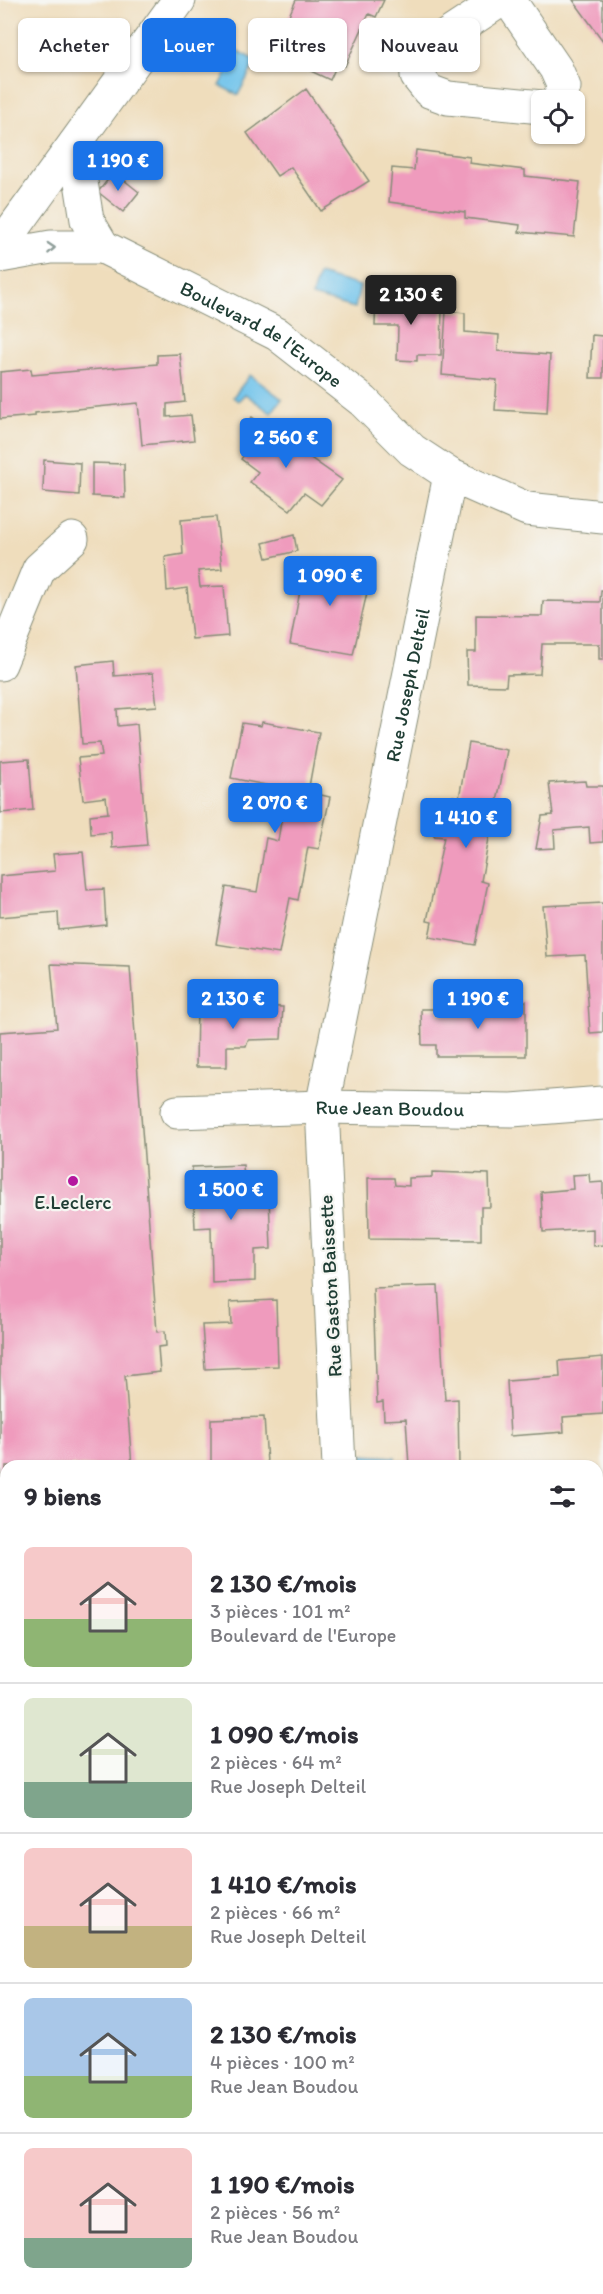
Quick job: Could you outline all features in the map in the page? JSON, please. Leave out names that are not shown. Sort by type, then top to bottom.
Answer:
[{"type":"street","points":[[0,247],[179,0]]},
{"type":"street","points":[[501,0],[416,56],[417,76],[429,91],[448,98],[531,105]]},
{"type":"street","points":[[509,0],[556,69],[564,87],[563,90]]},
{"type":"street","points":[[75,144],[87,220],[104,248]]},
{"type":"street","name":"Boulevard de l'Europe","points":[[0,256],[51,247],[104,248],[277,334],[363,401],[412,450],[450,475],[527,509],[603,517]]},
{"type":"street","name":"Rue Joseph Delteil","points":[[322,1107],[450,475]]},
{"type":"street","points":[[0,664],[39,569],[72,539]]},
{"type":"street","name":"Rue Jean Boudou","points":[[177,1112],[322,1107],[512,1110],[603,1103]]},
{"type":"street","name":"Rue Gaston Baissette","points":[[322,1107],[339,1460]]},
{"type":"water","points":[[238,51],[248,57],[248,72],[250,72],[238,95],[220,86],[227,72],[236,72]]},
{"type":"water","points":[[318,274],[360,286],[355,308],[312,296]]},
{"type":"water","points":[[250,375],[282,399],[271,413],[245,394],[238,401],[233,397]]},
{"type":"water","points":[[361,1455],[395,1457],[395,1460],[361,1460]]},
{"type":"building","points":[[296,0],[384,0],[376,17],[369,14],[367,18],[359,18],[359,36],[347,62],[347,18],[288,18]]},
{"type":"building","points":[[573,0],[603,0],[603,41]]},
{"type":"building","points":[[313,72],[334,72],[330,80]]},
{"type":"building","points":[[306,89],[369,181],[321,211],[291,167],[277,176],[247,133]]},
{"type":"building","points":[[416,150],[470,157],[469,163],[525,170],[525,176],[580,182],[574,237],[519,232],[520,225],[465,218],[465,212],[389,202],[392,168],[414,170]]},
{"type":"building","points":[[114,172],[139,192],[123,212],[98,192]]},
{"type":"building","points":[[376,295],[393,296],[393,301],[420,301],[420,307],[442,307],[441,355],[417,355],[417,361],[397,360],[398,326],[375,326]]},
{"type":"building","points":[[446,311],[465,313],[465,332],[499,335],[498,351],[550,355],[547,413],[495,410],[497,380],[442,375]]},
{"type":"building","points":[[592,335],[603,336],[603,378],[590,378]]},
{"type":"building","points":[[180,354],[185,402],[167,404],[167,417],[191,415],[194,440],[142,445],[138,403],[35,413],[35,416],[0,419],[0,372],[31,369],[32,375],[157,364],[157,355]]},
{"type":"building","points":[[252,417],[342,480],[321,505],[304,493],[290,510],[250,482],[258,472],[241,459],[255,439],[243,429]]},
{"type":"building","points":[[44,460],[80,463],[79,495],[43,492]]},
{"type":"building","points":[[92,463],[124,464],[125,498],[92,496]]},
{"type":"building","points":[[216,517],[222,569],[198,571],[200,587],[224,586],[228,636],[192,639],[187,588],[167,591],[165,557],[183,554],[181,520]]},
{"type":"building","points":[[294,535],[297,551],[267,558],[263,543]]},
{"type":"building","points":[[306,559],[372,570],[353,655],[290,644]]},
{"type":"building","points":[[601,590],[603,590],[603,659],[599,659],[599,644],[542,644],[540,674],[507,675],[506,686],[468,685],[467,652],[476,652],[476,615],[542,616],[543,601],[600,602]]},
{"type":"building","points":[[113,661],[114,676],[153,673],[157,706],[117,709],[118,726],[137,724],[147,845],[112,848],[111,832],[91,834],[90,815],[108,813],[106,797],[83,800],[78,758],[102,756],[100,743],[82,744],[76,665]]},
{"type":"building","points":[[262,722],[319,732],[308,792],[330,797],[319,849],[308,847],[298,900],[290,898],[279,954],[216,944],[226,887],[257,892],[266,838],[278,841],[286,789],[231,778],[242,723],[261,726]]},
{"type":"building","points":[[469,743],[507,750],[496,807],[490,806],[486,827],[491,828],[481,881],[488,883],[475,945],[429,937],[432,922],[427,921],[444,837],[434,836],[437,818],[448,820],[453,796],[459,798]]},
{"type":"building","points":[[29,759],[33,810],[1,813],[0,761]]},
{"type":"building","points":[[585,781],[586,786],[603,786],[603,842],[590,843],[589,827],[554,830],[555,848],[536,849],[542,816],[553,815],[549,783]]},
{"type":"building","points":[[83,852],[87,890],[104,889],[106,925],[59,930],[58,912],[0,917],[0,876],[55,871],[53,854]]},
{"type":"building","points":[[603,903],[603,1032],[590,1033],[585,955],[547,957],[543,906]]},
{"type":"building","name":"E.Leclerc","points":[[51,964],[130,967],[157,1332],[165,1331],[166,1346],[158,1347],[160,1372],[125,1376],[132,1460],[0,1460],[0,1032],[57,1028]]},
{"type":"building","points":[[477,1001],[526,1001],[526,1056],[436,1056],[436,1045],[422,1045],[421,1009],[440,1009],[439,1014],[476,1014]]},
{"type":"building","points":[[197,1005],[283,1007],[281,1039],[248,1040],[246,1046],[227,1046],[227,1067],[196,1067]]},
{"type":"building","points":[[243,1165],[245,1197],[269,1196],[271,1249],[255,1250],[255,1281],[212,1283],[211,1227],[195,1228],[192,1167]]},
{"type":"building","points":[[432,1172],[489,1174],[490,1207],[481,1207],[481,1240],[369,1239],[368,1178],[394,1178],[395,1185],[409,1186],[409,1178],[432,1177]]},
{"type":"building","points":[[589,1174],[590,1183],[603,1182],[603,1245],[593,1246],[593,1229],[543,1232],[541,1192],[573,1189],[572,1175]]},
{"type":"building","points":[[438,1286],[445,1400],[458,1399],[459,1460],[409,1460],[406,1419],[384,1420],[383,1402],[377,1403],[373,1288]]},
{"type":"building","points":[[276,1300],[278,1366],[205,1369],[202,1325],[231,1324],[230,1302]]},
{"type":"building","points":[[603,1357],[603,1414],[563,1417],[564,1432],[510,1436],[507,1381],[560,1377],[559,1361]]},
{"type":"building","points":[[264,1417],[267,1460],[211,1460],[211,1419]]},
{"type":"place","name":"E.Leclerc","points":[[73,1181]]}]
